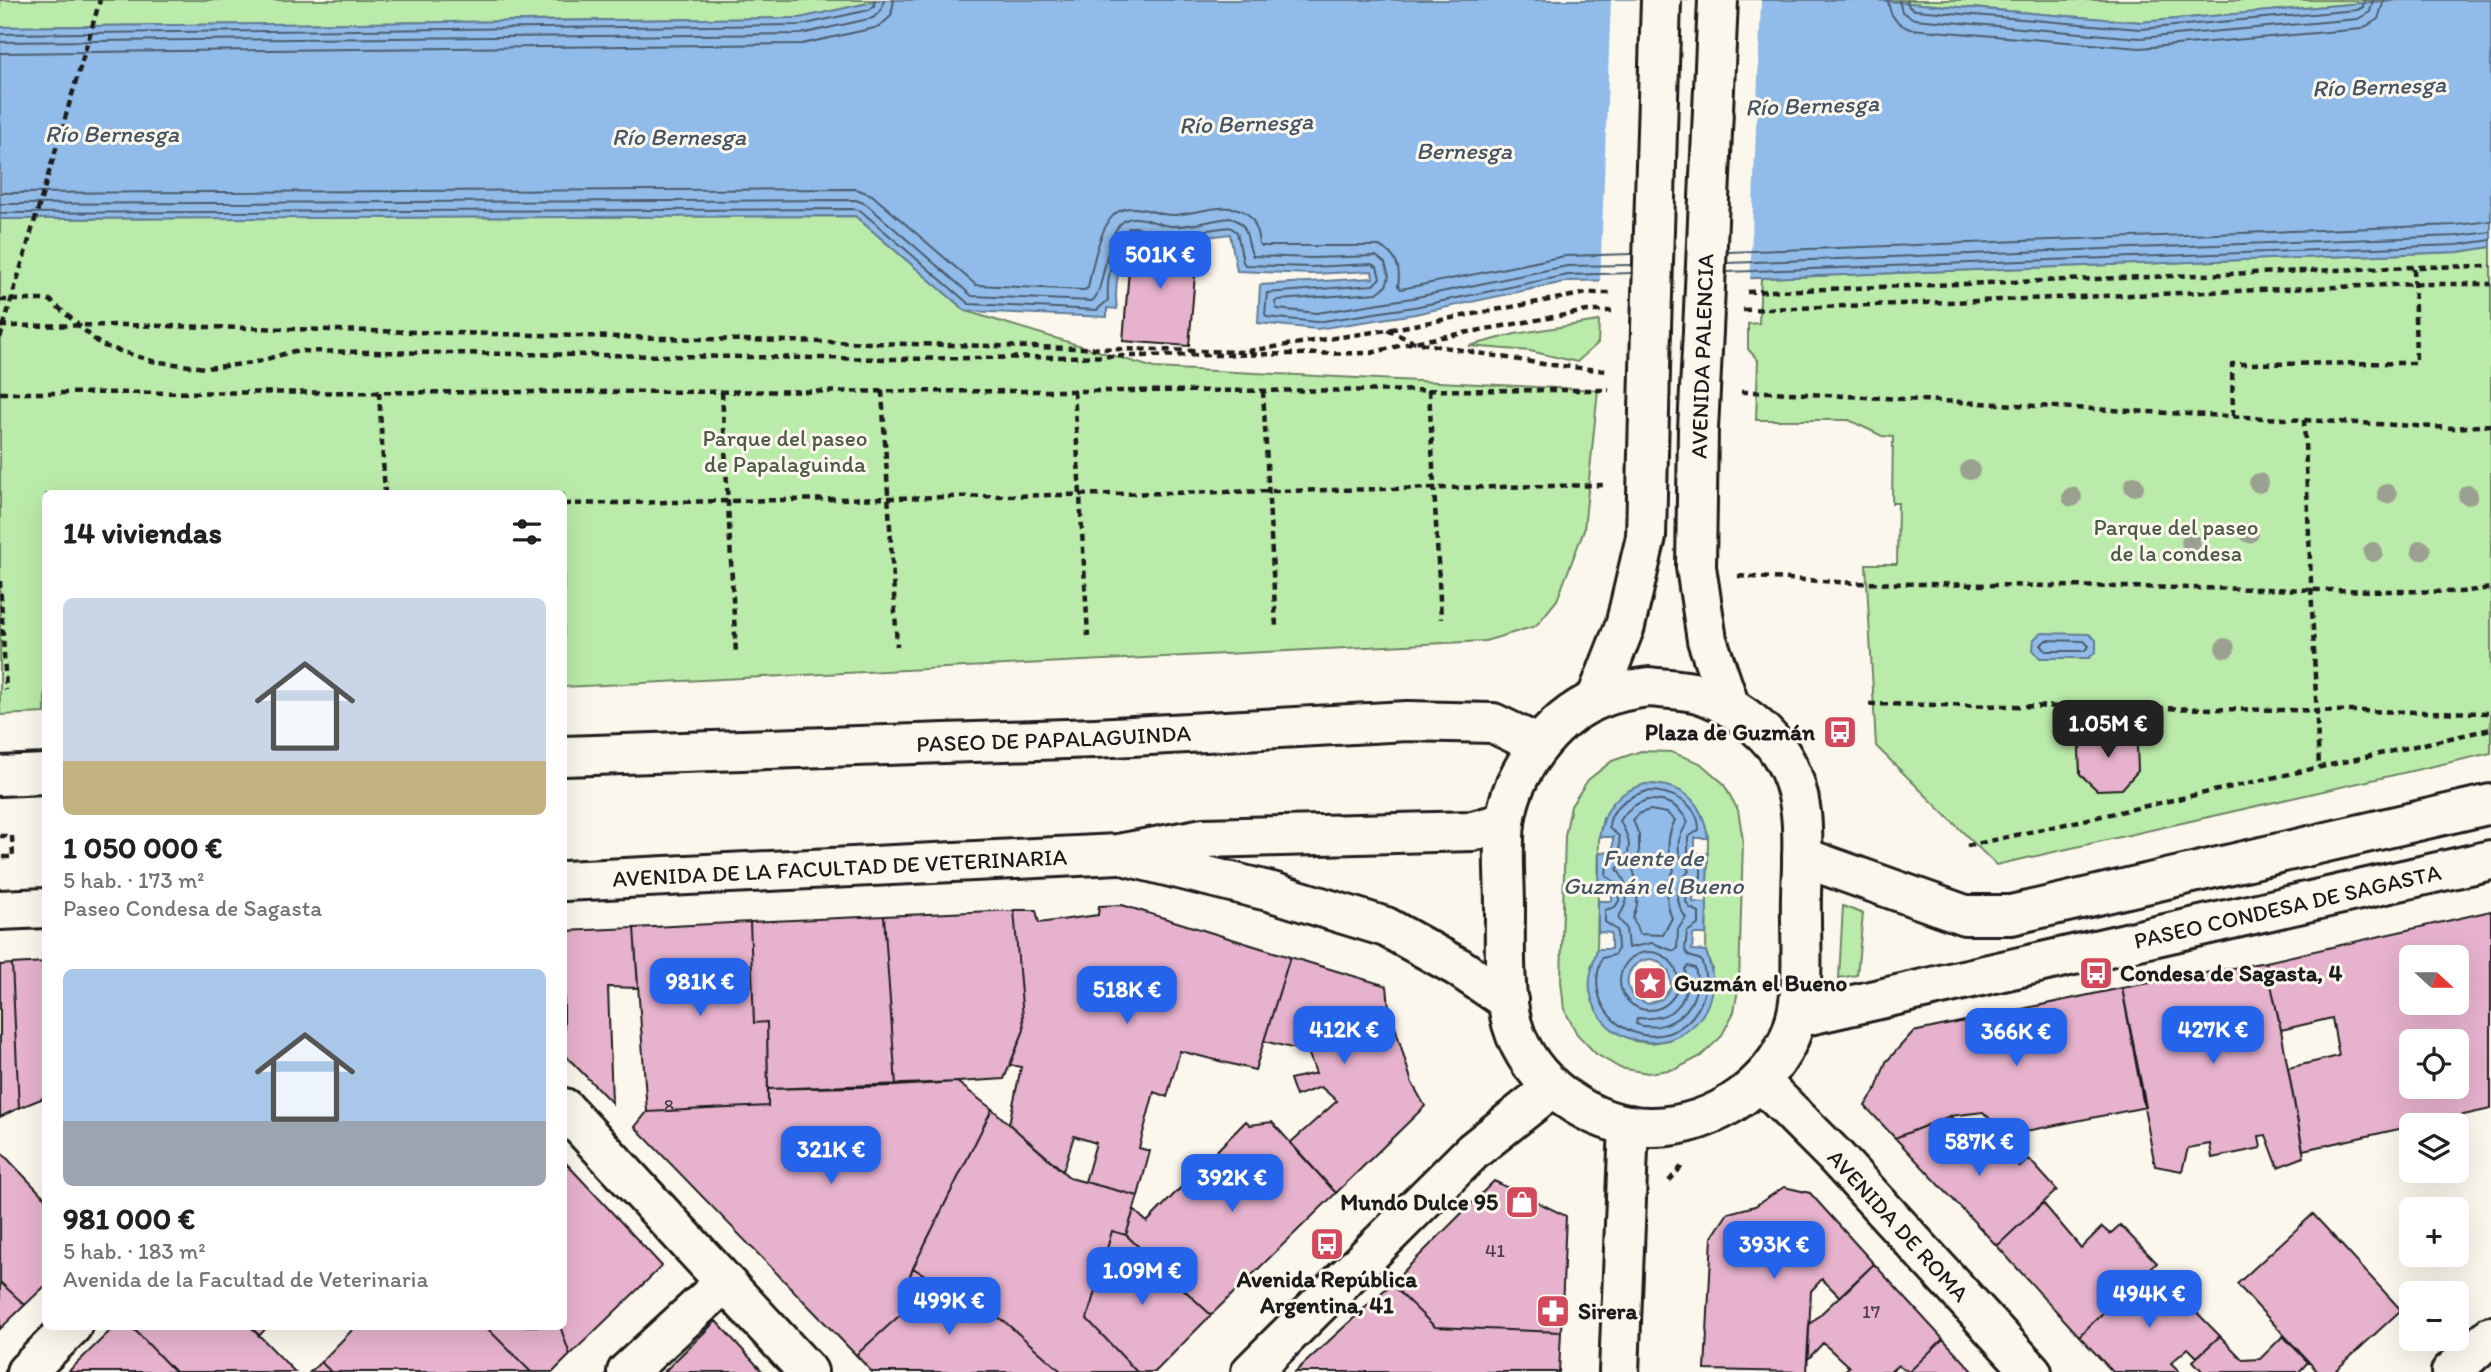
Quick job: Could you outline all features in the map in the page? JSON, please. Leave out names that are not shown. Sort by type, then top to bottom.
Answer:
[{"type":"main road","points":[[1595,700],[1625,626],[1646,537],[1661,0]]},
{"type":"main road","name":"AVENIDA PALENCIA","points":[[1718,0],[1718,320],[1698,429],[1696,567],[1707,640],[1730,708]]},
{"type":"main road","points":[[1649,687],[1698,694],[1730,708],[1762,733],[1780,753],[1796,787],[1803,821],[1800,1000],[1796,1018],[1774,1064],[1760,1081],[1730,1105],[1688,1123],[1652,1128],[1629,1125],[1581,1109],[1552,1088],[1529,1060],[1513,1026],[1508,1001],[1505,929],[1505,822],[1520,777],[1539,745],[1565,719],[1595,700],[1649,687]]},
{"type":"main road","name":"PASEO DE PAPALAGUINDA","points":[[567,756],[1095,737],[1407,721],[1493,723],[1539,745]]},
{"type":"main road","points":[[0,776],[42,774]]},
{"type":"main road","points":[[1802,857],[1965,915],[2011,915],[2491,804]]},
{"type":"main road","name":"AVENIDA DE LA FACULTAD DE VETERINARIA","points":[[567,881],[1118,854],[1204,838],[1473,831],[1505,822]]},
{"type":"main road","name":"AVENIDA DE LA FACULTAD DE VETERINARIA","points":[[1118,854],[1272,892],[1386,927],[1458,967],[1508,1001]]},
{"type":"main road","name":"PASEO CONDESA DE SAGASTA","points":[[1796,1018],[2491,860]]},
{"type":"main road","points":[[0,910],[42,908]]},
{"type":"main road","name":"AVENIDA DE ROMA","points":[[1760,1081],[1833,1155],[2032,1372]]},
{"type":"main road","points":[[1251,1372],[1474,1151],[1552,1088]]},
{"type":"main road","points":[[567,1111],[808,1372]]},
{"type":"main road","points":[[1619,1372],[1629,1125]]},
{"type":"main road","points":[[628,1372],[724,1283]]},
{"type":"main road","points":[[26,1372],[68,1330]]},
{"type":"main road","points":[[2451,1372],[2491,1336]]},
{"type":"path","points":[[0,338],[100,0]]},
{"type":"path","points":[[1734,292],[2491,266]]},
{"type":"path","points":[[2233,416],[2232,363],[2416,363],[2414,267]]},
{"type":"path","points":[[1718,320],[2414,284],[2491,284]]},
{"type":"path","points":[[0,327],[77,324],[1241,352],[1387,330],[1587,293],[1614,293]]},
{"type":"path","points":[[0,300],[50,300],[101,345],[152,361],[205,368],[253,363],[294,351],[894,359],[1371,353],[1414,342],[1587,311],[1613,311]]},
{"type":"path","points":[[1387,330],[1414,342],[1543,364],[1616,372]]},
{"type":"path","points":[[1429,390],[1441,619]]},
{"type":"path","points":[[0,393],[1611,390]]},
{"type":"path","points":[[882,391],[897,646]]},
{"type":"path","points":[[1074,391],[1088,636]]},
{"type":"path","points":[[1263,391],[1276,627]]},
{"type":"path","points":[[722,392],[736,654]]},
{"type":"path","points":[[1733,393],[1770,392],[2454,428],[2491,425]]},
{"type":"path","points":[[379,393],[385,490]]},
{"type":"path","points":[[2304,420],[2319,768]]},
{"type":"path","points":[[567,504],[1605,485]]},
{"type":"path","points":[[1727,575],[1855,583],[2460,592],[2491,588]]},
{"type":"path","points":[[0,581],[6,690]]},
{"type":"path","points":[[1869,704],[2491,713]]},
{"type":"path","points":[[1967,846],[2491,729]]},
{"type":"path","points":[[0,836],[12,836],[13,857],[0,858]]},
{"type":"green space","points":[[0,0],[882,0],[800,18],[0,27]]},
{"type":"green space","points":[[1873,0],[2397,0],[2141,22]]},
{"type":"green space","name":"Parque del paseo de Papalaguinda","points":[[855,216],[966,311],[1154,368],[1598,390],[1584,530],[1557,600],[1536,626],[1485,641],[567,687],[567,490],[42,490],[42,713],[0,715],[0,219]]},
{"type":"green space","name":"Parque del paseo de la condesa","points":[[2491,247],[2491,753],[1996,865],[1876,746],[1866,564],[1897,564],[1898,503],[1892,503],[1893,437],[1882,436],[1849,420],[1756,420],[1758,360],[1748,349],[1748,324],[1759,323],[1761,278],[2458,252]]},
{"type":"green space","points":[[1599,321],[1598,343],[1577,362],[1530,351],[1469,346],[1515,334]]},
{"type":"green space","points":[[1641,751],[1671,752],[1700,763],[1723,783],[1738,810],[1743,840],[1739,984],[1734,1012],[1721,1037],[1701,1056],[1676,1069],[1648,1073],[1620,1068],[1596,1054],[1577,1034],[1564,1009],[1561,981],[1565,836],[1571,806],[1588,780],[1612,761]],"holes":[[[1645,784],[1670,787],[1688,798],[1696,805],[1705,825],[1708,838],[1706,952],[1712,969],[1669,1040],[1652,1043],[1634,1041],[1591,968],[1597,951],[1599,837],[1603,818]]]},
{"type":"green space","points":[[1843,906],[1863,914],[1857,975],[1839,978]]},
{"type":"water","name":"Bernesga","points":[[882,0],[1873,0],[2141,22],[2397,0],[2491,0],[2491,247],[2458,252],[1761,278],[1569,281],[1415,314],[1317,329],[1258,323],[1260,285],[1373,278],[1372,271],[1312,274],[1237,271],[1230,234],[1168,242],[1132,234],[1119,270],[1117,309],[1107,308],[1107,317],[966,311],[855,216],[0,219],[0,27],[800,18]]},
{"type":"water","points":[[2041,633],[2089,634],[2096,640],[2096,651],[2089,658],[2040,658],[2033,650],[2034,639]]},
{"type":"water","name":"Fuente de Guzmán el Bueno","points":[[1645,784],[1659,785],[1680,791],[1689,797],[1701,814],[1708,838],[1695,838],[1695,853],[1708,854],[1707,887],[1694,887],[1693,902],[1707,903],[1706,934],[1693,934],[1692,950],[1706,951],[1712,973],[1712,987],[1705,1010],[1691,1027],[1673,1038],[1652,1042],[1632,1039],[1613,1030],[1598,1014],[1590,991],[1597,949],[1611,949],[1611,933],[1598,932],[1598,901],[1612,901],[1612,886],[1599,885],[1599,853],[1613,852],[1613,837],[1599,837],[1613,802]],"holes":[[[1643,961],[1658,961],[1669,971],[1671,987],[1662,999],[1648,1004],[1634,998],[1628,985],[1629,973]]]},
{"type":"pier","points":[[1611,0],[1761,0],[1750,282],[1600,284]]},
{"type":"building","points":[[1132,234],[1168,242],[1198,239],[1189,346],[1123,341]]},
{"type":"building","points":[[2095,731],[2119,731],[2137,747],[2138,771],[2122,789],[2097,790],[2080,774],[2079,749]]},
{"type":"building","points":[[1122,905],[1290,957],[1255,1070],[1180,1051],[1167,1097],[1154,1092],[1139,1148],[1150,1151],[1138,1196],[1085,1182],[1096,1143],[1074,1136],[1063,1171],[1009,1124],[1021,1067],[1010,1065],[1024,1030],[1014,910],[1036,910],[1039,923],[1098,915],[1099,906]]},
{"type":"building","points":[[1014,910],[1024,1030],[1004,1079],[896,1086],[884,916]]},
{"type":"building","points":[[2491,911],[2491,1109],[2469,1114],[2399,1113],[2399,1129],[2303,1150],[2288,1068],[2339,1056],[2332,1018],[2281,1030],[2266,962]]},
{"type":"building","points":[[884,916],[896,1086],[768,1089],[767,1022],[754,1023],[750,922]]},
{"type":"building","points":[[750,922],[754,1023],[767,1022],[768,1106],[647,1112],[634,928]]},
{"type":"building","points":[[634,928],[638,988],[608,987],[612,1103],[567,1057],[567,931]]},
{"type":"building","points":[[1290,957],[1387,986],[1389,1007],[1412,1083],[1425,1106],[1336,1193],[1290,1143],[1337,1101],[1321,1087],[1296,1096],[1290,1079],[1316,1073],[1308,1052],[1264,1041]]},
{"type":"building","points":[[42,962],[42,1099],[19,1108],[12,964]]},
{"type":"building","points":[[2266,962],[2304,1157],[2278,1167],[2266,1135],[2259,1136],[2261,1148],[2212,1158],[2210,1144],[2188,1148],[2182,1171],[2155,1166],[2122,988]]},
{"type":"building","points":[[12,964],[19,1108],[0,1117],[0,965]]},
{"type":"building","points":[[2122,988],[2146,1107],[2006,1135],[1983,1112],[1950,1116],[1895,1138],[1865,1106],[1876,1089],[1886,1062],[1913,1032]]},
{"type":"building","points":[[957,1082],[992,1109],[913,1268],[902,1298],[909,1307],[856,1355],[635,1127],[647,1112],[768,1106],[768,1089]]},
{"type":"building","points":[[992,1109],[1070,1178],[1138,1196],[1126,1235],[1112,1231],[1087,1319],[1137,1372],[1062,1372],[1005,1322],[913,1268]]},
{"type":"building","points":[[1950,1116],[1989,1159],[2002,1149],[2020,1167],[2029,1159],[2057,1190],[1997,1246],[1895,1138]]},
{"type":"building","points":[[1246,1121],[1250,1125],[1272,1122],[1336,1193],[1211,1315],[1126,1235],[1134,1210],[1147,1222]]},
{"type":"building","points":[[0,1151],[42,1195],[42,1289],[25,1305],[0,1282]]},
{"type":"building","points":[[567,1164],[662,1266],[570,1355],[561,1330],[567,1330]]},
{"type":"building","points":[[1494,1181],[1566,1216],[1561,1332],[1435,1327],[1391,1284]]},
{"type":"building","points":[[1784,1187],[1810,1193],[1874,1264],[1840,1297],[1822,1279],[1811,1291],[1807,1372],[1705,1370],[1712,1237],[1728,1213],[1755,1206]]},
{"type":"building","points":[[2043,1203],[2081,1248],[2102,1227],[2110,1234],[2120,1225],[2157,1263],[2129,1286],[2123,1278],[2107,1293],[2115,1301],[2079,1336],[1997,1246]]},
{"type":"building","points":[[2313,1214],[2399,1308],[2399,1312],[2334,1372],[2318,1372],[2237,1284]]},
{"type":"building","points":[[1112,1231],[1126,1235],[1211,1315],[1155,1372],[1137,1372],[1087,1319]]},
{"type":"building","points":[[1874,1264],[1943,1339],[1909,1372],[1898,1365],[1890,1372],[1843,1372],[1849,1367],[1823,1343],[1807,1360],[1809,1325]]},
{"type":"building","points":[[2152,1267],[2220,1336],[2197,1357],[2188,1348],[2171,1363],[2180,1372],[2113,1372],[2079,1336],[2115,1301],[2123,1312],[2139,1295],[2129,1286]]},
{"type":"building","points":[[913,1268],[1005,1322],[1062,1372],[872,1372],[856,1355],[909,1307],[902,1298]]},
{"type":"building","points":[[0,1282],[25,1305],[0,1329]]},
{"type":"building","points":[[1391,1284],[1435,1327],[1561,1332],[1559,1372],[1295,1372]]},
{"type":"building","points":[[716,1321],[763,1372],[664,1372],[678,1358]]},
{"type":"building","points":[[111,1330],[135,1330],[175,1372],[68,1372]]},
{"type":"building","points":[[135,1330],[254,1330],[295,1372],[175,1372]]},
{"type":"building","points":[[254,1330],[264,1330],[259,1336]]},
{"type":"building","points":[[352,1330],[489,1330],[531,1372],[331,1372],[321,1362]]},
{"type":"building","points":[[489,1330],[561,1330],[570,1355],[553,1372],[531,1372]]},
{"type":"building","points":[[2220,1336],[2243,1360],[2260,1359],[2283,1336],[2308,1362],[2299,1372],[2203,1372],[2193,1361]]},
{"type":"building","points":[[1943,1339],[1974,1372],[1909,1372]]},
{"type":"building","points":[[321,1362],[331,1372],[310,1372]]},
{"type":"place","name":"Plaza de Guzmán","points":[[1840,732]]},
{"type":"place","name":"Condesa de Sagasta, 4","points":[[2096,973]]},
{"type":"place","name":"Guzmán el Bueno","points":[[1650,983]]},
{"type":"place","name":"Mundo Dulce 95","points":[[1522,1202]]},
{"type":"place","name":"Avenida República Argentina, 41","points":[[1327,1244]]},
{"type":"place","name":"Sirera","points":[[1553,1311]]},
{"type":"water label","name":"Río Bernesga","points":[[2379,86]]},
{"type":"water label","name":"Río Bernesga","points":[[1812,105]]},
{"type":"water label","name":"Río Bernesga","points":[[1246,123]]},
{"type":"water label","name":"Río Bernesga","points":[[112,133]]},
{"type":"water label","name":"Río Bernesga","points":[[679,136]]}]
